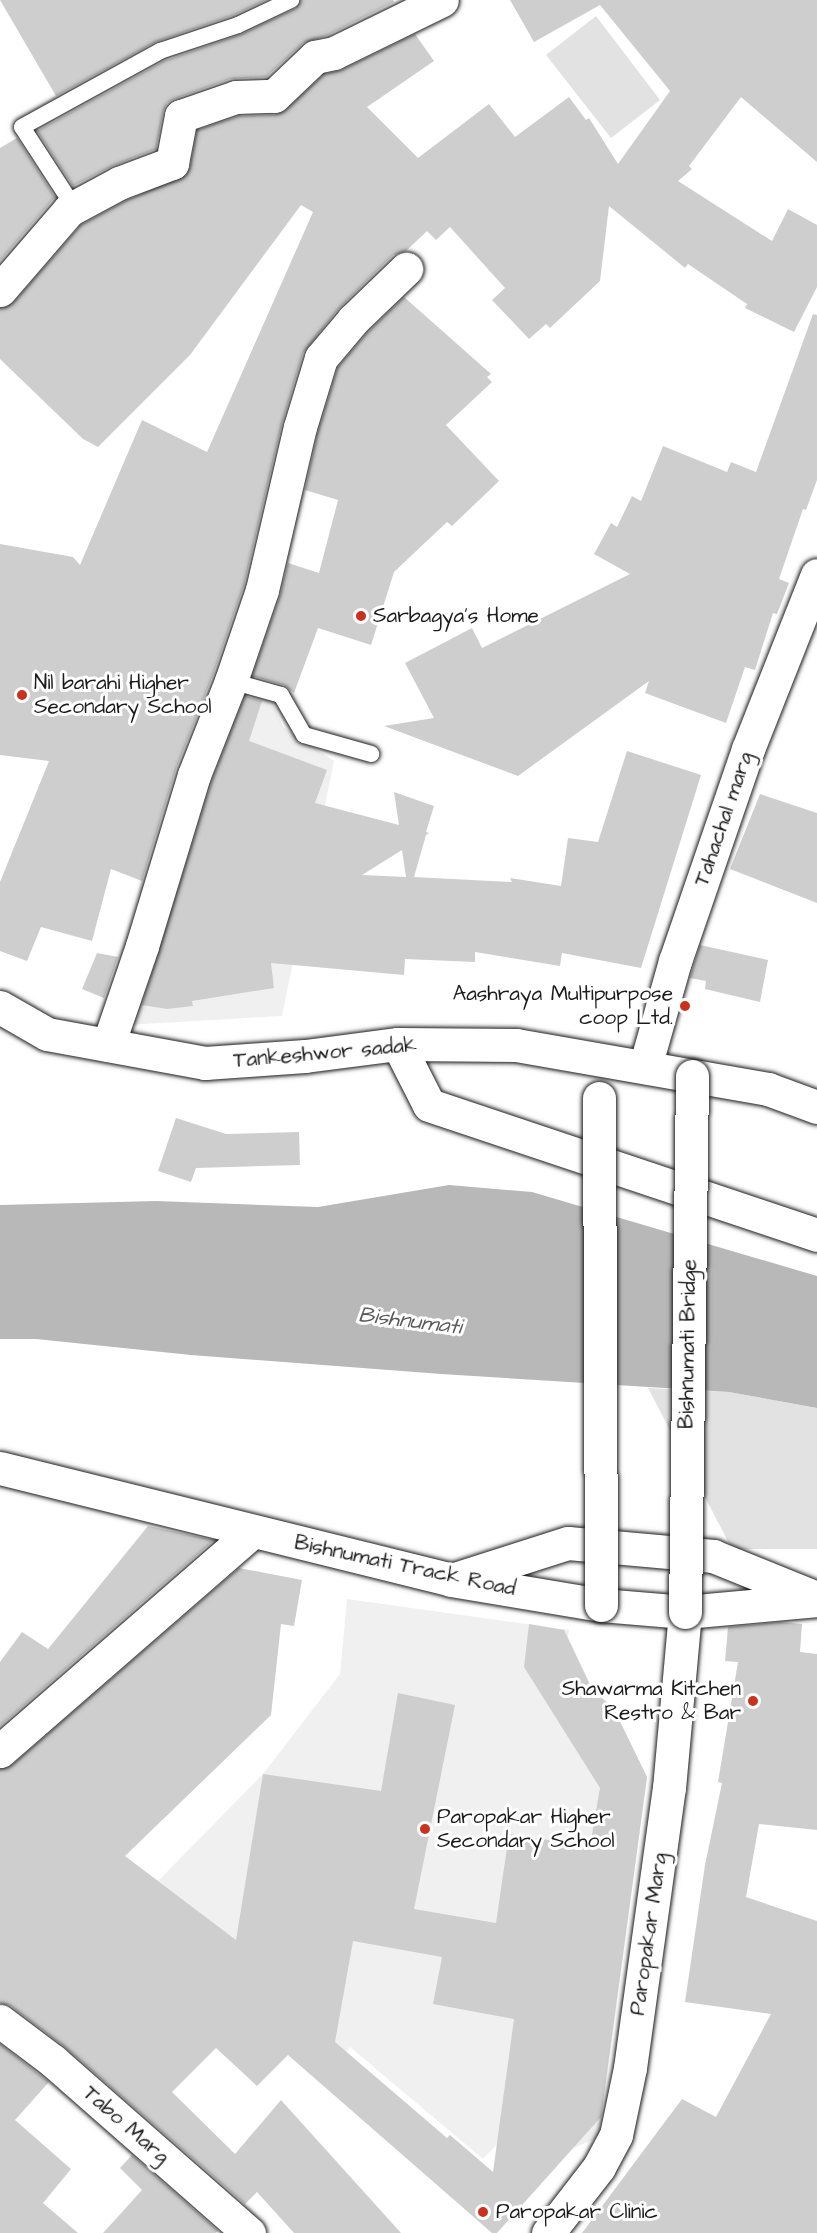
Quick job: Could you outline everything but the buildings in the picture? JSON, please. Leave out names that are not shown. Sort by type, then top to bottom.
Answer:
[{"type":"main road","points":[[0,290],[74,207],[119,183],[172,163],[181,116],[236,97],[274,96],[315,57],[334,53],[442,0]]},
{"type":"main road","points":[[108,1045],[142,946],[194,775],[231,681],[262,590],[300,427],[321,358],[353,320],[406,269]]},
{"type":"main road","name":"Tahachal marg","points":[[645,1067],[675,961],[748,748],[817,575]]},
{"type":"main road","points":[[0,1007],[47,1034]]},
{"type":"main road","points":[[0,1035],[47,1034]]},
{"type":"main road","name":"Tankeshwor sadak","points":[[47,1034],[205,1064],[304,1056],[398,1044],[516,1045],[606,1060]]},
{"type":"main road","points":[[398,1044],[429,1105],[817,1235]]},
{"type":"main road","points":[[601,1605],[599,1098],[606,1060],[768,1089],[817,1107]]},
{"type":"main road","name":"Bishnumati Bridge","points":[[685,1612],[692,1076]]},
{"type":"main road","name":"Bishnumati Track Road","points":[[0,1468],[451,1580],[601,1605],[685,1612],[817,1599]]},
{"type":"main road","points":[[0,1752],[252,1532]]},
{"type":"main road","points":[[451,1580],[568,1543],[713,1556],[817,1599]]},
{"type":"main road","name":"Paropakar Marg","points":[[548,2233],[599,2167],[616,2134],[630,2068],[667,1799],[685,1612]]},
{"type":"main road","name":"Tabo Marg","points":[[0,2021],[53,2061],[249,2233]]},
{"type":"lane","points":[[74,207],[22,128],[160,51],[238,25],[291,0]]},
{"type":"lane","points":[[231,681],[281,695],[304,735],[371,754]]},
{"type":"shaded area","points":[[596,16],[660,100],[611,138],[546,55]]},
{"type":"shaded area","points":[[232,685],[270,696],[283,727],[334,761],[282,1016],[126,1025]]},
{"type":"shaded area","points":[[648,1388],[729,1392],[817,1408],[817,1549],[732,1549]]},
{"type":"shaded area","name":"Paropakar Higher Secondary School","points":[[347,1599],[569,1630],[568,1637],[593,1691],[613,1707],[647,1777],[599,2137],[549,2159],[501,2140],[483,2159],[350,2047],[331,2071],[190,1962],[216,1925],[158,1881],[263,1774],[340,1674]]},
{"type":"water","name":"Bishnumati","points":[[449,1185],[532,1192],[817,1276],[817,1408],[729,1392],[441,1374],[191,1355],[36,1339],[0,1339],[0,1205],[156,1201],[318,1207]]},
{"type":"place","name":"Sarbagya's Home","points":[[361,616]]},
{"type":"place","name":"Nil barahi Higher Secondary School","points":[[22,695]]},
{"type":"place","name":"Aashraya Multipurpose coop Ltd.","points":[[685,1006]]},
{"type":"place","name":"Shawarma Kitchen Restro & Bar","points":[[753,1701]]},
{"type":"place","name":"Paropakar Higher Secondary School","points":[[425,1829]]},
{"type":"place","name":"Paropakar Clinic","points":[[483,2212]]}]
